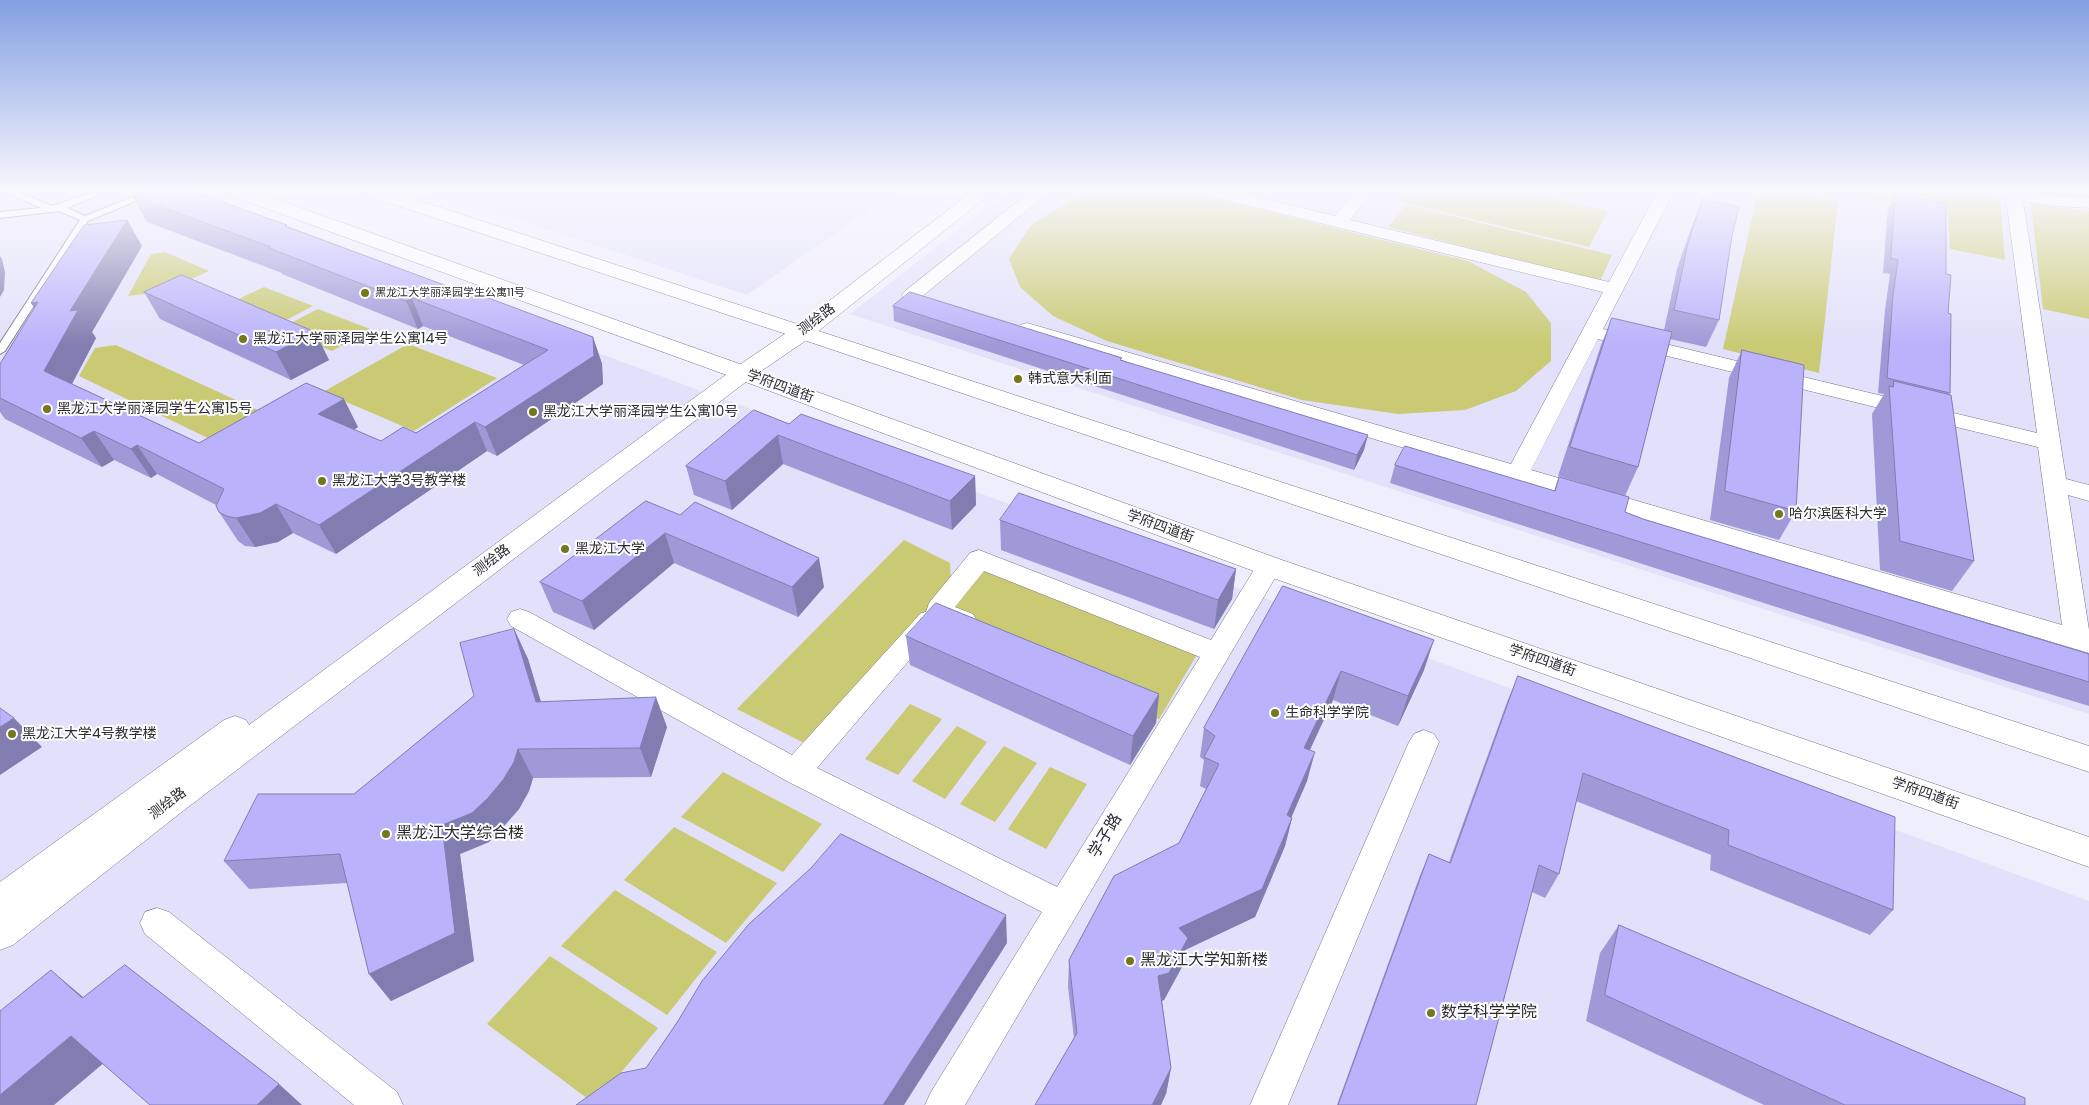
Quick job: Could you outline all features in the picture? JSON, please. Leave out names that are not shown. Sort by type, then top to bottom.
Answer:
[{"type":"main road","name":"学府四道街","points":[[379,243],[734,370],[1268,566],[2089,852]]},
{"type":"main road","points":[[528,243],[792,328],[2089,759]]},
{"type":"main road","name":"测绘路","points":[[792,328],[898,243]]},
{"type":"main road","name":"测绘路","points":[[0,903],[912,243]]},
{"type":"main road","name":"测绘路","points":[[0,933],[734,370]]},
{"type":"street","points":[[941,304],[912,295],[978,243]]},
{"type":"street","points":[[1423,243],[1614,289]]},
{"type":"street","points":[[1517,474],[1639,243]]},
{"type":"street","points":[[1007,323],[2083,642],[2014,243]]},
{"type":"street","points":[[1592,332],[2049,443]]},
{"type":"street","points":[[2055,484],[2089,493]]},
{"type":"street","points":[[796,771],[938,610],[979,559],[1216,653]]},
{"type":"street","name":"学子路","points":[[944,1105],[1064,907],[1168,706],[1216,653],[1268,566]]},
{"type":"street","points":[[938,610],[983,629]]},
{"type":"street","points":[[520,619],[796,771],[1064,907]]},
{"type":"street","points":[[1269,1105],[1424,742]]},
{"type":"street","points":[[157,922],[384,1105]]},
{"type":"lane","points":[[0,352],[70,243]]},
{"type":"shaded area","name":"黑龙江大学","points":[[0,243],[297,243],[2089,901],[2089,1105],[0,1105]]},
{"type":"shaded area","points":[[588,243],[822,243],[747,295]]},
{"type":"shaded area","name":"哈尔滨医科大学","points":[[942,243],[2089,243],[2089,714],[850,314]]},
{"type":"shaded area","points":[[1020,243],[1393,243],[1468,261],[1526,292],[1551,323],[1551,361],[1516,391],[1465,410],[1398,414],[1302,400],[1107,341],[1053,316],[1020,287],[1009,259]]},
{"type":"shaded area","points":[[1449,243],[1561,243],[1612,255],[1600,281]]},
{"type":"shaded area","points":[[1570,243],[1591,243],[1589,247]]},
{"type":"shaded area","points":[[1747,243],[1833,243],[1819,373],[1723,349]]},
{"type":"shaded area","points":[[1950,243],[2004,243],[2005,260],[1950,249]]},
{"type":"shaded area","points":[[2035,243],[2089,243],[2089,319],[2043,309]]},
{"type":"shaded area","points":[[165,252],[209,271],[165,291],[128,296],[151,254]]},
{"type":"shaded area","points":[[264,287],[313,306],[273,327],[224,306]]},
{"type":"shaded area","points":[[318,309],[370,329],[332,351],[279,329]]},
{"type":"shaded area","points":[[408,344],[497,378],[414,431],[323,392]]},
{"type":"shaded area","points":[[116,345],[262,412],[212,440],[79,376],[95,348]]},
{"type":"shaded area","points":[[904,540],[950,563],[951,586],[804,743],[737,709]]},
{"type":"shaded area","points":[[984,566],[1199,651],[1159,719],[936,626]]},
{"type":"shaded area","points":[[910,704],[942,719],[898,775],[865,759]]},
{"type":"shaded area","points":[[957,726],[987,742],[945,799],[912,781]]},
{"type":"shaded area","points":[[1004,746],[1037,763],[995,822],[960,804]]},
{"type":"shaded area","points":[[1050,767],[1087,784],[1046,849],[1008,829]]},
{"type":"shaded area","points":[[723,772],[822,824],[783,872],[681,817]]},
{"type":"shaded area","points":[[674,827],[777,883],[726,943],[624,880]]},
{"type":"shaded area","points":[[615,890],[717,952],[667,1015],[561,946]]},
{"type":"shaded area","points":[[550,956],[658,1028],[595,1104],[487,1024]]},
{"type":"building","points":[[72,243],[113,243],[70,311],[78,310],[44,371],[199,443],[306,383],[344,399],[318,414],[381,441],[403,427],[416,433],[548,350],[412,298],[406,301],[269,248],[271,247],[259,243],[330,243],[463,292],[467,290],[593,337],[594,356],[485,427],[475,422],[319,525],[276,504],[260,513],[236,518],[226,516],[219,512],[216,506],[224,489],[137,445],[131,449],[94,431],[81,438],[0,398],[0,364],[38,302],[31,303]]},
{"type":"building","points":[[1688,243],[1731,243],[1719,320],[1674,310]]},
{"type":"building","points":[[1892,243],[1946,243],[1946,274],[1951,275],[1948,313],[1951,314],[1950,393],[1887,378],[1893,295],[1898,260],[1891,258]]},
{"type":"building","points":[[182,275],[315,332],[276,352],[144,292]]},
{"type":"building","points":[[910,292],[1122,358],[1120,360],[1368,435],[1357,455],[893,306]]},
{"type":"building","points":[[1612,318],[1672,332],[1638,467],[1570,447]]},
{"type":"building","points":[[1742,350],[1804,365],[1796,511],[1725,491]]},
{"type":"building","points":[[1894,381],[1951,395],[1974,561],[1900,541],[1889,386],[1893,387]]},
{"type":"building","points":[[754,410],[789,424],[801,414],[975,476],[950,501],[778,435],[725,481],[686,466]]},
{"type":"building","points":[[1405,446],[1555,491],[1559,477],[1629,497],[1625,512],[1643,519],[2089,654],[2089,682],[1395,465]]},
{"type":"building","points":[[1019,493],[1236,569],[1218,600],[1000,520]]},
{"type":"building","points":[[646,501],[680,515],[695,502],[819,558],[792,587],[665,533],[582,601],[540,582]]},
{"type":"building","points":[[1283,586],[1434,640],[1408,696],[1341,671],[1304,748],[1315,752],[1287,815],[1292,818],[1262,889],[1179,928],[1188,938],[1169,973],[1158,976],[1171,1068],[1152,1105],[1035,1105],[1077,1033],[1069,960],[1114,876],[1179,843],[1219,764],[1204,757],[1215,736],[1204,728]]},
{"type":"building","points":[[936,603],[1159,694],[1133,736],[906,636]]},
{"type":"building","name":"黑龙江大学综合楼","points":[[514,629],[536,702],[656,697],[640,748],[518,749],[514,762],[503,780],[488,798],[472,813],[442,825],[455,933],[369,974],[340,854],[224,861],[258,794],[354,794],[474,696],[460,643]]},
{"type":"building","points":[[1518,676],[1895,817],[1893,910],[1728,845],[1729,830],[1583,773],[1559,874],[1539,865],[1476,1105],[1338,1105],[1429,854],[1450,863]]},
{"type":"building","points":[[0,708],[14,718],[0,727]]},
{"type":"building","points":[[841,834],[1006,915],[883,1105],[576,1105],[621,1073],[646,1068],[702,981],[749,924],[810,869]]},
{"type":"building","points":[[1619,925],[2025,1098],[2025,1105],[1845,1105],[1605,995]]},
{"type":"building","points":[[125,965],[279,1084],[257,1105],[150,1105],[71,1036],[0,1095],[0,1011],[51,970],[82,998]]},
{"type":"place","name":"黑龙江大学丽泽园学生公寓11号","points":[[365,293]]},
{"type":"place","name":"黑龙江大学丽泽园学生公寓14号","points":[[243,339]]},
{"type":"place","name":"韩式意大利面","points":[[1018,379]]},
{"type":"place","name":"黑龙江大学丽泽园学生公寓15号","points":[[47,409]]},
{"type":"place","name":"黑龙江大学丽泽园学生公寓10号","points":[[533,412]]},
{"type":"place","name":"黑龙江大学3号教学楼","points":[[322,481]]},
{"type":"place","name":"哈尔滨医科大学","points":[[1779,514]]},
{"type":"place","name":"黑龙江大学","points":[[565,549]]},
{"type":"place","name":"生命科学学院","points":[[1275,713]]},
{"type":"place","name":"黑龙江大学4号教学楼","points":[[12,734]]},
{"type":"place","name":"黑龙江大学综合楼","points":[[386,834]]},
{"type":"place","name":"黑龙江大学知新楼","points":[[1130,961]]},
{"type":"place","name":"数学科学学院","points":[[1431,1013]]}]
